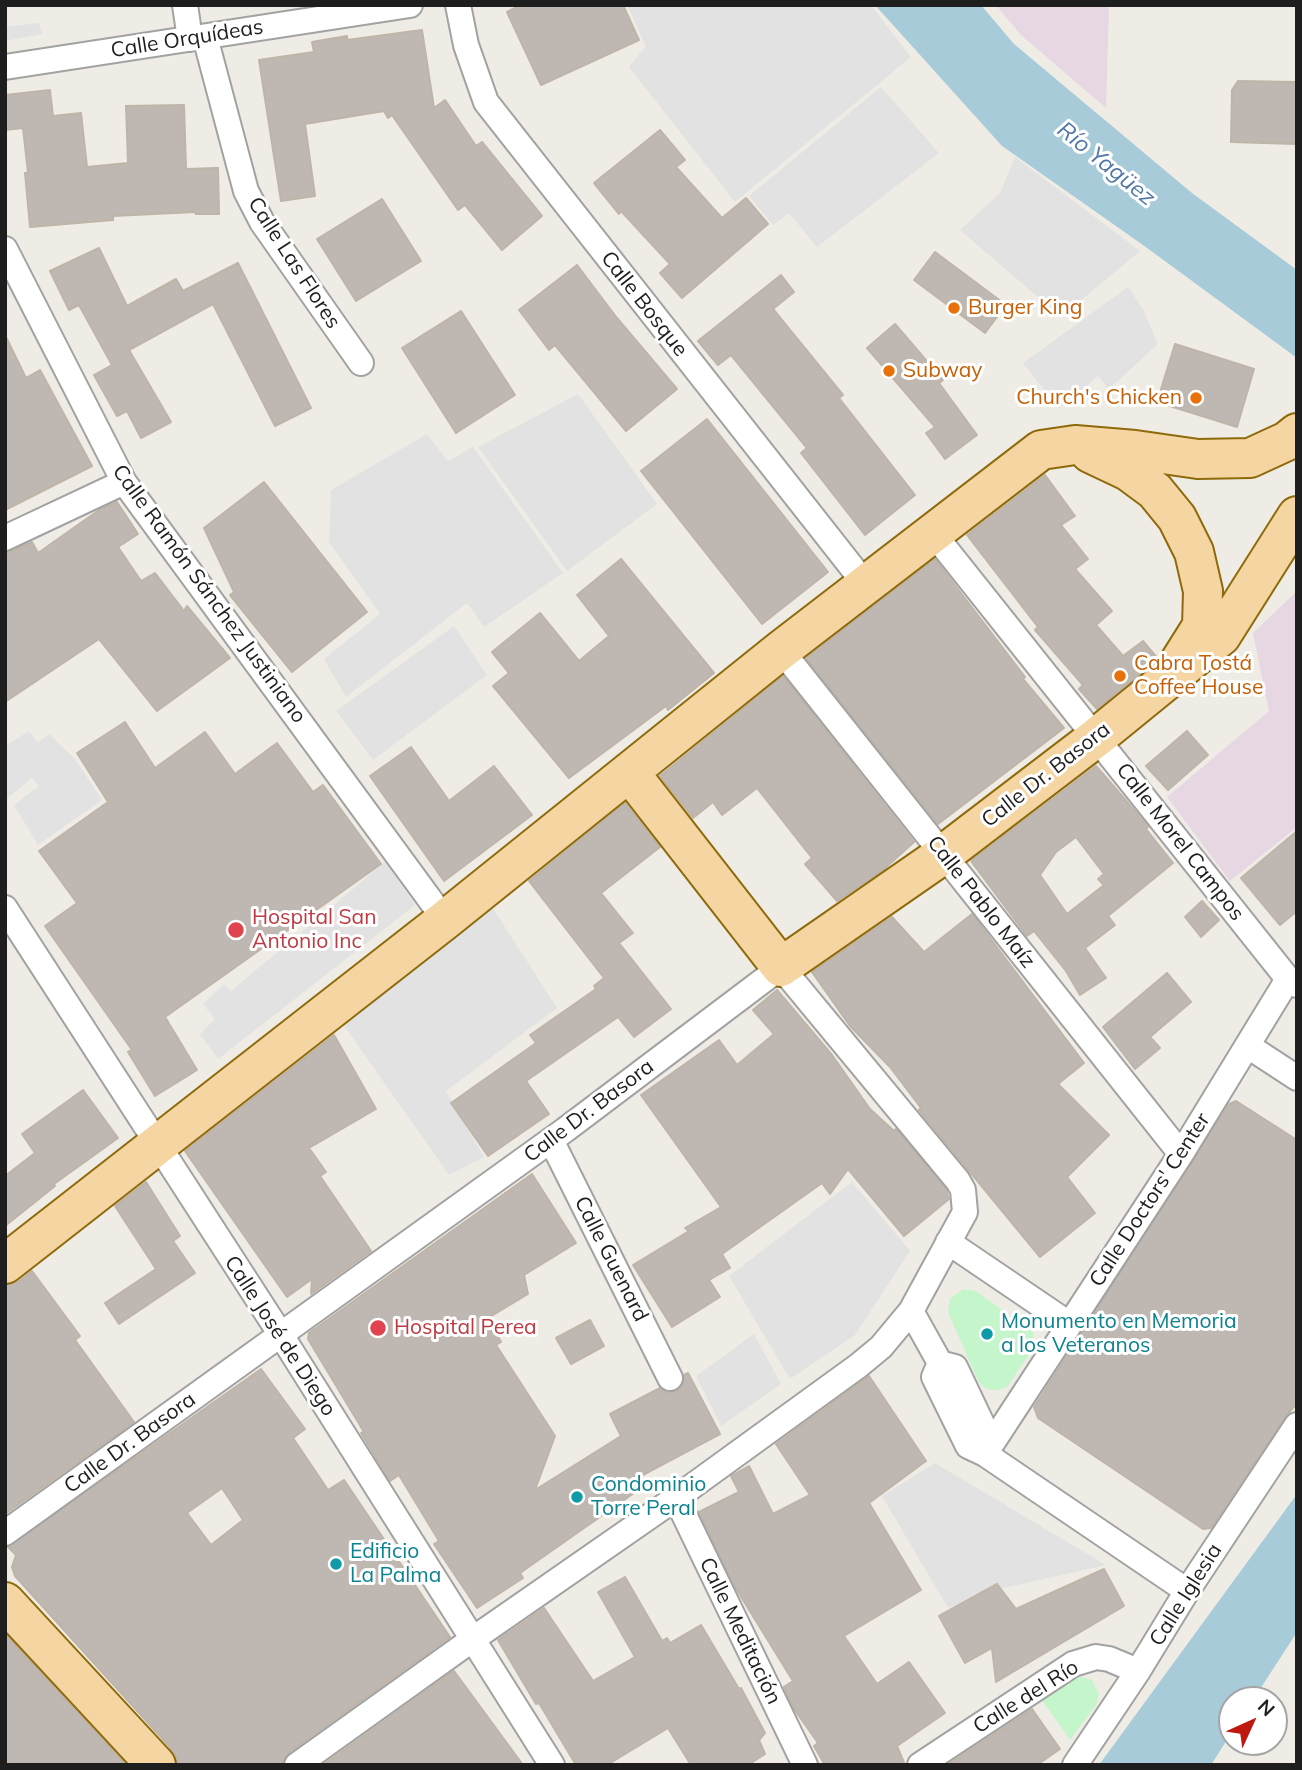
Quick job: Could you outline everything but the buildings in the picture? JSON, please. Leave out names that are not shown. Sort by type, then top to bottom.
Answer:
[{"type":"main road","points":[[5,1264],[445,920],[781,650],[1041,450],[1075,445],[1198,459],[1250,458],[1287,441],[1297,433]]},
{"type":"main road","points":[[1075,445],[1128,471],[1155,491],[1177,518],[1194,552],[1203,591],[1202,626],[1168,681]]},
{"type":"main road","name":"Calle Dr. Basora","points":[[781,967],[944,855],[1168,681],[1221,636],[1297,516]]},
{"type":"main road","points":[[629,772],[781,967]]},
{"type":"main road","points":[[5,1602],[156,1765]]},
{"type":"street","name":"Calle Las Flores","points":[[185,5],[246,191],[262,222],[360,363]]},
{"type":"street","name":"Calle Orquídeas","points":[[5,67],[410,5]]},
{"type":"street","name":"Calle Bosque","points":[[458,5],[466,46],[486,102],[866,585]]},
{"type":"street","name":"Calle Ramón Sánchez Justiniano","points":[[5,249],[124,482],[445,920]]},
{"type":"street","points":[[5,538],[124,482]]},
{"type":"street","name":"Calle Morel Campos","points":[[933,533],[1292,982]]},
{"type":"street","name":"Calle Pablo Maíz","points":[[781,650],[1181,1154]]},
{"type":"street","name":"Calle José de Diego","points":[[5,908],[281,1335],[552,1765]]},
{"type":"street","points":[[297,1765],[858,1366],[881,1347],[911,1311],[964,1212],[965,1199],[958,1181],[781,967]]},
{"type":"street","name":"Calle Dr. Basora","points":[[5,1533],[551,1140],[781,967]]},
{"type":"street","name":"Calle Doctors' Center","points":[[988,1449],[1292,982]]},
{"type":"street","points":[[1248,1046],[1297,1078]]},
{"type":"street","name":"Calle Guenard","points":[[551,1140],[670,1378]]},
{"type":"street","points":[[948,1242],[1069,1324]]},
{"type":"street","points":[[911,1311],[940,1363],[955,1367],[988,1449],[1187,1591]]},
{"type":"street","name":"Calle Iglesia","points":[[1075,1765],[1297,1425]]},
{"type":"street","name":"Calle Meditación","points":[[676,1498],[804,1765]]},
{"type":"street","name":"Calle del Río","points":[[920,1765],[1073,1664],[1096,1657],[1109,1659],[1138,1671]]},
{"type":"shaded area","points":[[627,5],[871,5],[911,57],[735,202],[629,67],[646,46]]},
{"type":"shaded area","points":[[996,5],[1109,5],[1106,108],[1021,35]]},
{"type":"shaded area","points":[[39,23],[42,34],[5,41],[5,27]]},
{"type":"shaded area","points":[[881,87],[939,153],[817,247],[789,213],[773,225],[749,196]]},
{"type":"shaded area","points":[[1015,157],[1140,251],[1061,317],[960,230],[1000,193]]},
{"type":"shaded area","points":[[1128,287],[1143,309],[1158,344],[1109,389],[1098,376],[1059,409],[1023,363]]},
{"type":"shaded area","points":[[578,394],[657,504],[567,571],[478,447]]},
{"type":"shaded area","points":[[427,434],[448,461],[473,447],[563,573],[484,627],[467,603],[346,697],[324,659],[380,614],[329,542],[331,490]]},
{"type":"shaded area","points":[[1297,591],[1297,827],[1230,881],[1167,797],[1269,711],[1253,633]]},
{"type":"shaded area","points":[[454,626],[487,675],[373,760],[336,711]]},
{"type":"shaded area","points":[[29,731],[38,743],[49,734],[75,759],[102,800],[38,845],[14,805],[39,786],[32,778],[5,800],[5,746]]},
{"type":"shaded area","points":[[385,862],[415,905],[218,1059],[200,1034],[215,1019],[203,1004],[224,984],[231,991]]},
{"type":"shaded area","points":[[489,902],[557,1008],[446,1091],[484,1157],[449,1175],[340,1020]]},
{"type":"shaded area","points":[[852,1182],[910,1251],[855,1335],[790,1379],[729,1276]]},
{"type":"shaded area","points":[[754,1334],[781,1384],[721,1426],[696,1376]]},
{"type":"shaded area","points":[[935,1463],[1106,1565],[1004,1588],[948,1608],[882,1496]]},
{"type":"green space","points":[[963,1289],[976,1291],[1033,1332],[1033,1349],[1007,1387],[992,1390],[985,1388],[978,1381],[948,1312],[950,1299]]},
{"type":"green space","points":[[1078,1676],[1092,1680],[1099,1695],[1096,1705],[1070,1740],[1042,1700]]},
{"type":"water","name":"Río Yagüez","points":[[875,5],[981,5],[1014,44],[1192,193],[1297,270],[1297,358],[1002,146]]},
{"type":"water","points":[[1297,1494],[1297,1632],[1262,1686],[1218,1686],[1218,1754],[1211,1765],[1099,1765]]},
{"type":"place","name":"Burger King","points":[[954,308]]},
{"type":"place","name":"Subway","points":[[889,371]]},
{"type":"place","name":"Church's Chicken","points":[[1196,398]]},
{"type":"place","name":"Cabra Tostá Coffee House","points":[[1120,676]]},
{"type":"place","name":"Hospital San Antonio Inc","points":[[236,930]]},
{"type":"place","name":"Hospital Perea","points":[[378,1328]]},
{"type":"place","name":"Monumento en Memoria a los Veteranos","points":[[987,1334]]},
{"type":"place","name":"Condominio Torre Peral","points":[[577,1497]]},
{"type":"place","name":"Edificio La Palma","points":[[336,1564]]}]
